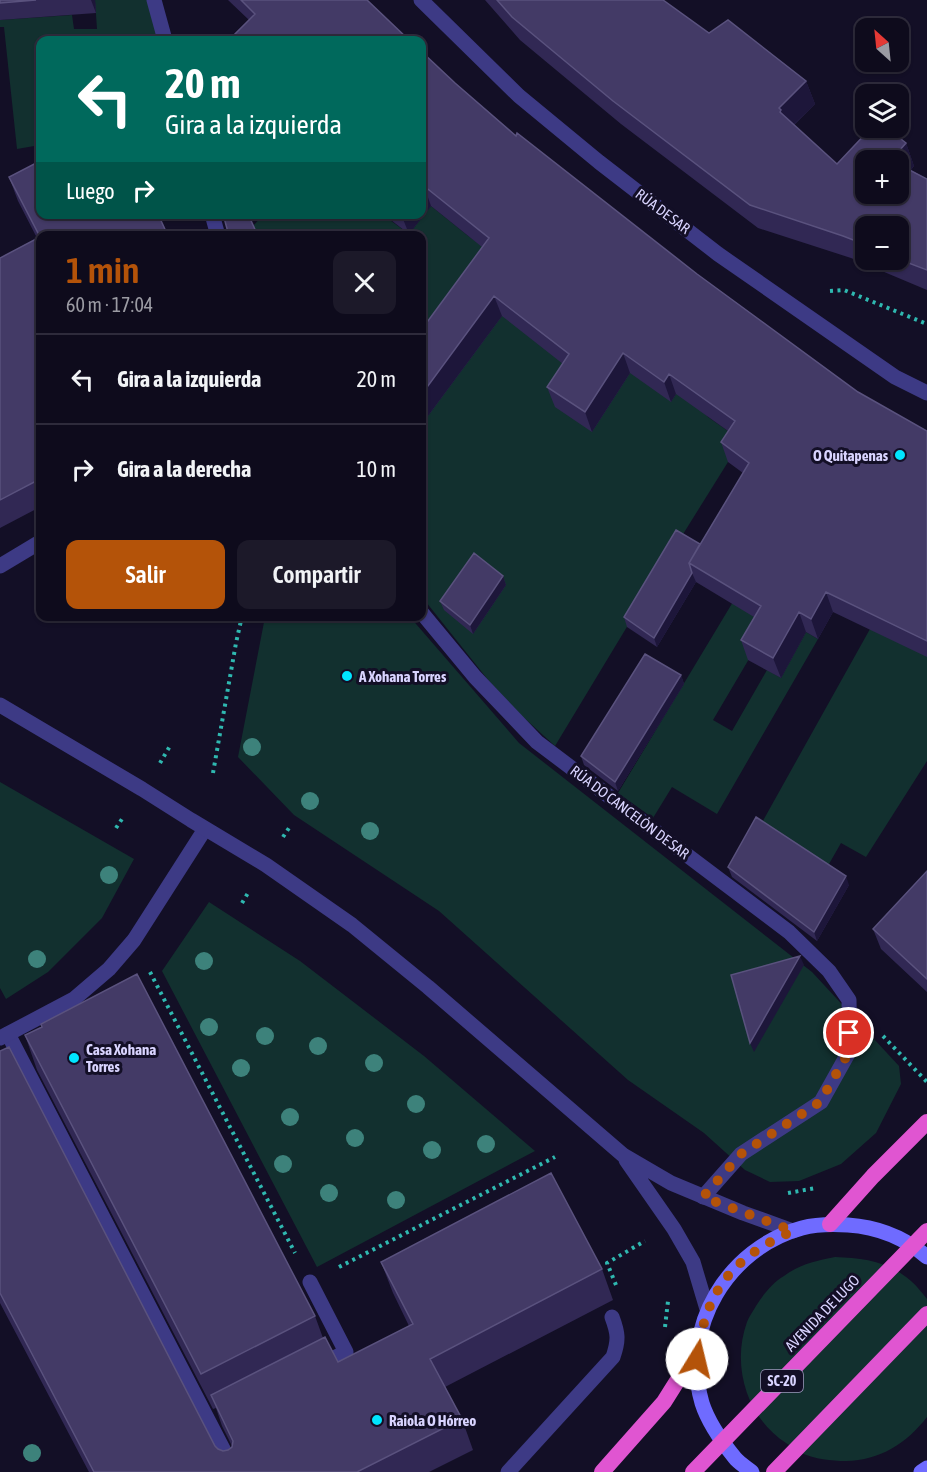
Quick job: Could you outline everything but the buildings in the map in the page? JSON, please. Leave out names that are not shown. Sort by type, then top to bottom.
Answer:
[{"type":"highway","points":[[830,1224],[873,1176],[927,1122]]},
{"type":"highway","name":"AVENIDA DE LUGO","points":[[693,1472],[927,1231]]},
{"type":"highway","points":[[774,1472],[927,1314]]},
{"type":"highway","points":[[602,1472],[664,1402],[686,1367],[700,1336]]},
{"type":"main road","points":[[752,1472],[736,1459],[711,1423],[702,1402],[698,1381],[697,1359],[700,1336],[708,1309],[725,1279],[749,1254],[771,1240],[804,1227],[830,1224],[877,1229],[898,1238],[927,1257]]},
{"type":"main road","points":[[921,1472],[927,1468]]},
{"type":"street","points":[[154,0],[164,36]]},
{"type":"street","name":"RÚA DE SAR","points":[[421,0],[519,96],[599,162],[718,254],[895,376],[927,393]]},
{"type":"street","points":[[0,566],[36,544]]},
{"type":"street","name":"RÚA DO CANCELÓN DE SAR","points":[[426,617],[475,677],[537,742],[789,932],[829,971],[849,1000]]},
{"type":"street","points":[[0,705],[266,865],[352,925],[428,987],[623,1155],[671,1183],[793,1231]]},
{"type":"street","points":[[205,828],[134,940],[109,969],[74,999],[4,1036],[214,1420],[235,1472]]},
{"type":"street","points":[[703,1197],[741,1154],[820,1102],[850,1050],[849,1000]]},
{"type":"street","points":[[623,1155],[675,1229],[693,1262],[708,1309]]},
{"type":"street","points":[[304,1373],[346,1352],[310,1282]]},
{"type":"street","points":[[508,1472],[613,1357],[618,1343],[617,1330],[612,1317]]},
{"type":"path","points":[[779,296],[844,290],[927,324]]},
{"type":"path","points":[[213,773],[241,621]]},
{"type":"path","points":[[156,769],[170,746]]},
{"type":"path","points":[[281,840],[291,825]]},
{"type":"path","points":[[147,966],[310,1282],[555,1156]]},
{"type":"path","points":[[849,1000],[927,1082]]},
{"type":"path","points":[[607,1263],[645,1241]]},
{"type":"green space","points":[[95,0],[148,0],[159,36],[36,36],[36,146],[17,149],[4,27],[0,27],[0,20],[72,15],[74,29],[97,29]]},
{"type":"green space","points":[[431,206],[467,235],[679,388],[708,417],[742,441],[555,746],[489,681],[426,602],[426,231],[411,231],[421,219],[426,219],[426,212]]},
{"type":"green space","points":[[259,219],[388,219],[405,231],[255,231],[253,226]]},
{"type":"green space","points":[[834,515],[713,720],[732,731],[767,670],[781,678],[806,632],[818,639],[717,814],[672,787],[653,818],[618,793],[754,567]]},
{"type":"green space","points":[[264,621],[413,621],[519,743],[812,972],[899,1066],[901,1084],[876,1133],[841,1164],[799,1181],[770,1182],[745,1170],[704,1133],[628,1080],[439,911],[294,815],[238,757]]},
{"type":"green space","points":[[870,629],[927,638],[927,761],[866,857],[841,843],[825,871],[760,826]]},
{"type":"green space","points":[[0,782],[134,859],[102,918],[48,972],[6,999],[0,988]]},
{"type":"green space","points":[[209,902],[300,961],[424,1056],[535,1151],[317,1267],[162,971]]},
{"type":"green space","points":[[835,1257],[875,1262],[893,1269],[913,1283],[927,1299],[927,1417],[901,1443],[881,1454],[858,1460],[835,1461],[812,1457],[786,1443],[761,1420],[752,1405],[742,1373],[742,1339],[748,1320],[765,1294],[780,1279],[796,1269]]},
{"type":"place","name":"O Quitapenas","points":[[900,455]]},
{"type":"place","name":"A Xohana Torres","points":[[347,676]]},
{"type":"place","name":"Casa Xohana Torres","points":[[74,1058]]},
{"type":"place","name":"Raiola O Hórreo","points":[[377,1420]]},
{"type":"route","points":[[697,1359],[700,1336],[708,1309],[725,1279],[749,1254],[771,1240],[793,1231],[703,1197],[741,1154],[820,1102],[850,1050],[849,1033]]}]
